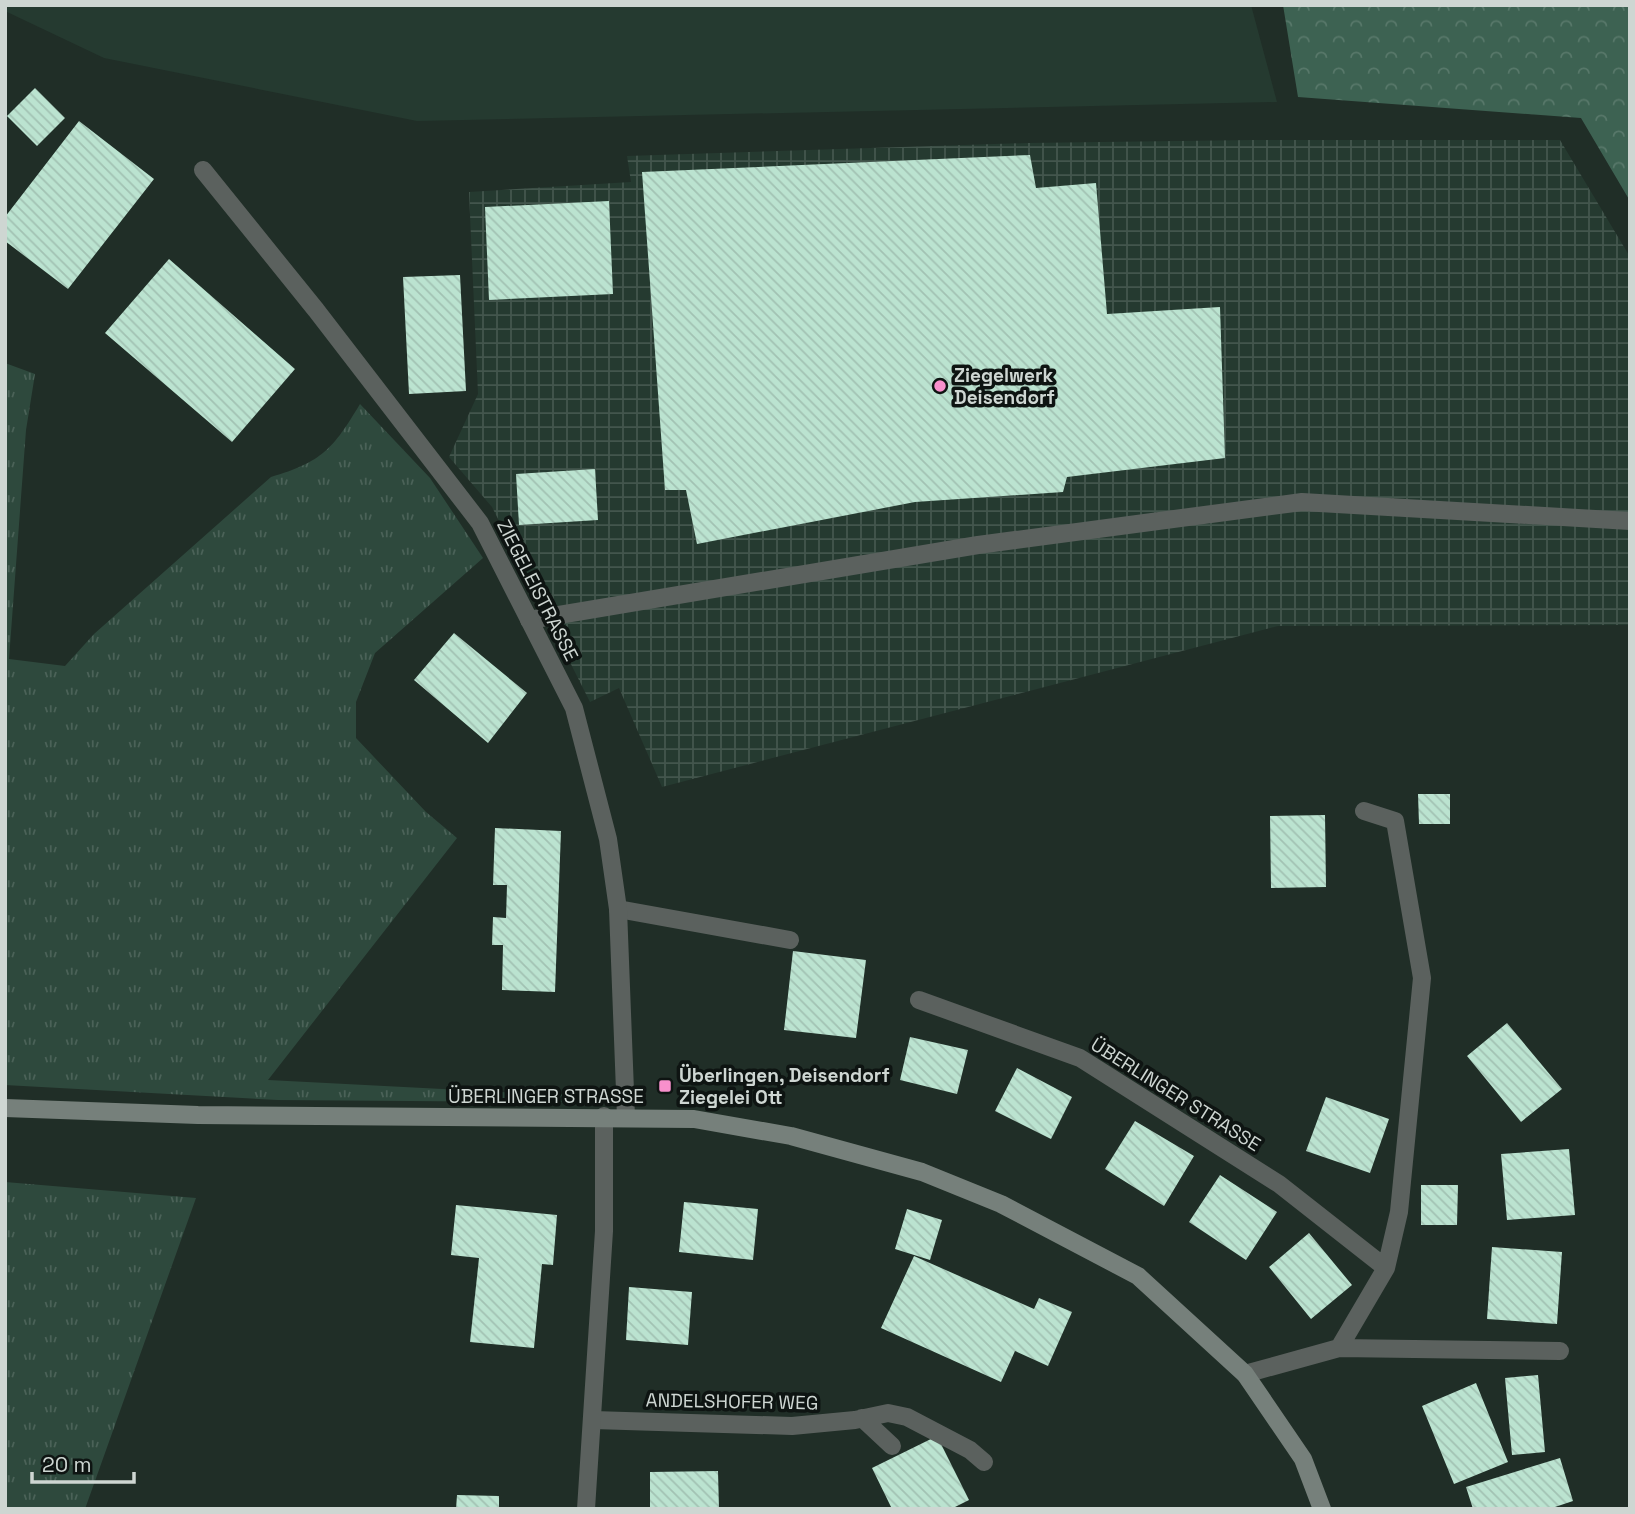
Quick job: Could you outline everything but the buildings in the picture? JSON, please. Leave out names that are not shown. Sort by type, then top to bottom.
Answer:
[{"type":"main road","name":"ÜBERLINGER STRASSE","points":[[5,1108],[198,1115],[604,1116],[694,1119],[791,1136],[922,1172],[990,1200],[1138,1276],[1245,1374],[1303,1459],[1322,1509]]},
{"type":"street","name":"ZIEGELEISTRASSE","points":[[202,170],[316,310],[480,523],[574,708],[608,839],[618,909],[626,1117]]},
{"type":"street","points":[[529,620],[978,545],[1302,502],[1630,521]]},
{"type":"street","points":[[1339,1348],[1386,1268],[1399,1212],[1422,978],[1395,821],[1364,811]]},
{"type":"street","points":[[618,909],[790,940]]},
{"type":"street","name":"ÜBERLINGER STRASSE","points":[[919,1000],[1080,1058],[1279,1184],[1386,1268]]},
{"type":"street","points":[[586,1509],[604,1231],[604,1116]]},
{"type":"street","points":[[1245,1374],[1339,1348],[1560,1350]]},
{"type":"street","name":"ANDELSHOFER WEG","points":[[593,1420],[793,1426],[888,1413],[907,1417],[970,1450],[984,1462]]},
{"type":"street","points":[[862,1418],[892,1446]]},
{"type":"shaded area","points":[[5,5],[1251,5],[1277,102],[417,121],[104,58],[5,11]]},
{"type":"shaded area","points":[[1560,140],[1630,257],[1630,625],[1278,626],[662,787],[619,688],[590,702],[492,507],[449,457],[478,394],[469,192],[631,182],[627,156],[1028,143]]},
{"type":"green space","points":[[1283,5],[1630,5],[1630,201],[1581,118],[1298,97]]},
{"type":"green space","points":[[5,363],[35,374],[26,430],[9,659],[65,666],[94,634],[271,477],[303,466],[324,452],[342,432],[360,404],[430,478],[483,558],[375,653],[356,702],[356,738],[426,812],[457,838],[268,1080],[537,1094],[589,1094],[594,1098],[588,1101],[562,1102],[278,1100],[5,1085]]},
{"type":"green space","points":[[5,1182],[196,1198],[85,1509],[5,1509]]},
{"type":"place","name":"Ziegelwerk Deisendorf","points":[[940,386]]},
{"type":"place","name":"Überlingen, Deisendorf Ziegelei Ott","points":[[665,1086]]}]
